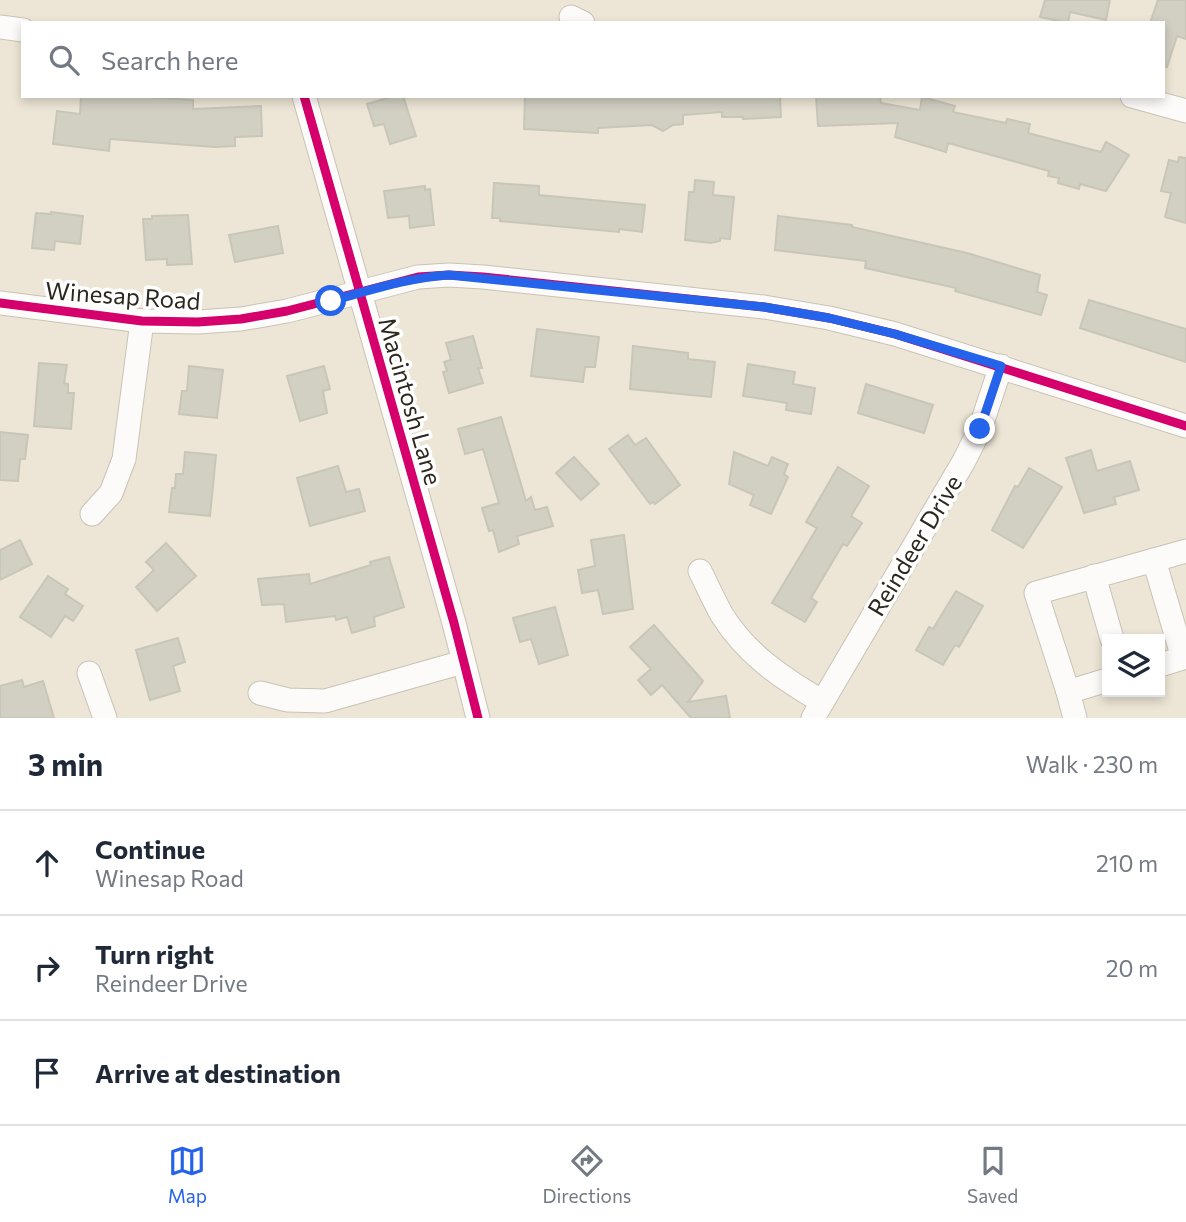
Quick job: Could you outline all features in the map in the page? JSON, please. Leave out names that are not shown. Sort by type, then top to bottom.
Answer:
[{"type":"street","points":[[0,27],[21,30]]},
{"type":"street","name":"Macintosh Lane","points":[[305,98],[454,622],[478,718]]},
{"type":"street","points":[[1139,98],[1186,111]]},
{"type":"street","name":"Winesap Road","points":[[0,303],[142,321],[198,322],[241,319],[288,311],[418,277],[449,275],[764,307],[829,318],[895,334],[1186,426]]},
{"type":"street","points":[[92,514],[111,493],[124,459],[142,321]]},
{"type":"street","name":"Reindeer Drive","points":[[817,709],[964,461],[980,429],[1001,366]]},
{"type":"street","points":[[1075,718],[1036,593],[1186,551]]},
{"type":"street","points":[[1154,560],[1185,657],[1165,663]]},
{"type":"street","points":[[700,571],[723,616],[746,646],[817,709]]},
{"type":"street","points":[[1094,576],[1111,634]]},
{"type":"street","points":[[260,693],[288,701],[325,701],[463,662]]},
{"type":"street","points":[[89,673],[105,718]]},
{"type":"street","points":[[1068,692],[1102,682]]},
{"type":"building","points":[[1045,0],[1110,0],[1106,20],[1070,12],[1068,21],[1040,17]]},
{"type":"building","points":[[1158,0],[1186,0],[1186,39],[1177,36],[1167,67],[1165,21],[1151,21]]},
{"type":"building","points":[[81,98],[193,100],[193,109],[261,106],[262,136],[235,137],[235,146],[214,147],[110,139],[109,151],[53,144],[57,111],[80,114]]},
{"type":"building","points":[[387,98],[404,98],[416,136],[390,144],[384,124],[374,126],[367,104]]},
{"type":"building","points":[[525,98],[780,98],[781,117],[743,119],[722,117],[722,112],[683,115],[683,124],[673,125],[663,131],[652,125],[598,128],[598,133],[524,129]]},
{"type":"building","points":[[816,98],[880,98],[881,103],[920,110],[922,98],[926,98],[955,106],[953,112],[1006,123],[1007,119],[1030,124],[1028,133],[1101,152],[1106,142],[1129,155],[1106,191],[1080,184],[1079,189],[1058,183],[1059,178],[1048,176],[1049,171],[948,143],[946,152],[895,137],[898,123],[818,126]]},
{"type":"building","points":[[1179,157],[1186,158],[1186,223],[1165,217],[1171,193],[1161,191],[1169,160],[1178,162]]},
{"type":"building","points":[[695,180],[714,182],[713,195],[734,197],[730,239],[720,238],[720,241],[711,243],[685,240],[689,192],[694,192]]},
{"type":"building","points":[[494,183],[539,186],[539,195],[645,205],[642,232],[500,221],[500,218],[492,218]]},
{"type":"building","points":[[425,186],[425,190],[430,189],[434,225],[410,228],[409,216],[388,218],[384,191]]},
{"type":"building","points":[[36,213],[83,216],[80,244],[55,241],[54,250],[32,248]]},
{"type":"building","points":[[188,215],[192,264],[167,265],[167,259],[146,260],[143,219],[152,219],[152,216]]},
{"type":"building","points":[[778,216],[852,225],[967,253],[1040,275],[1037,292],[1047,295],[1041,315],[955,291],[956,288],[865,268],[866,261],[775,250]]},
{"type":"building","points":[[278,226],[283,253],[235,262],[229,235]]},
{"type":"building","points":[[1089,300],[1186,329],[1186,362],[1080,328]]},
{"type":"building","points":[[537,329],[599,337],[595,367],[585,367],[583,382],[531,376]]},
{"type":"building","points":[[473,336],[482,368],[478,368],[483,383],[449,393],[443,372],[447,371],[444,362],[451,360],[446,343]]},
{"type":"building","points":[[633,346],[688,353],[688,359],[715,362],[711,397],[630,389]]},
{"type":"building","points":[[39,363],[67,365],[64,383],[68,384],[68,393],[74,393],[71,429],[34,426]]},
{"type":"building","points":[[748,364],[795,372],[793,384],[815,388],[811,414],[786,410],[787,403],[743,396]]},
{"type":"building","points":[[189,366],[223,370],[217,418],[179,414],[182,391],[187,391]]},
{"type":"building","points":[[324,366],[330,389],[323,391],[327,413],[300,421],[287,376]]},
{"type":"building","points":[[866,384],[933,405],[924,433],[858,413]]},
{"type":"building","points":[[501,417],[526,501],[531,497],[535,510],[547,507],[553,526],[517,536],[519,544],[499,552],[493,530],[489,531],[482,508],[499,503],[483,449],[465,454],[458,429]]},
{"type":"building","points":[[0,432],[28,435],[25,459],[20,459],[18,481],[0,480]]},
{"type":"building","points":[[628,435],[635,445],[646,438],[680,485],[655,504],[650,504],[609,449]]},
{"type":"building","points":[[1091,450],[1097,471],[1130,461],[1139,490],[1114,497],[1116,504],[1084,513],[1066,458]]},
{"type":"building","points":[[185,452],[216,455],[210,516],[169,512],[176,474],[183,474]]},
{"type":"building","points":[[734,452],[768,466],[772,457],[788,464],[784,474],[788,477],[771,514],[750,505],[754,495],[729,484]]},
{"type":"building","points":[[574,457],[599,484],[581,500],[556,473]]},
{"type":"building","points":[[338,466],[346,492],[359,489],[365,511],[310,526],[297,478]]},
{"type":"building","points":[[838,467],[869,486],[851,516],[862,523],[847,546],[843,544],[811,598],[817,602],[805,622],[772,603],[817,528],[806,522]]},
{"type":"building","points":[[1029,468],[1062,487],[1023,548],[992,530],[1015,486],[1018,487]]},
{"type":"building","points":[[624,535],[633,609],[603,614],[598,590],[582,593],[578,570],[595,566],[591,540]]},
{"type":"building","points":[[20,540],[32,564],[0,580],[0,550]]},
{"type":"building","points":[[166,543],[196,576],[157,611],[136,587],[154,570],[146,562]]},
{"type":"building","points":[[389,557],[404,607],[374,617],[375,626],[352,633],[347,617],[336,620],[335,616],[286,622],[284,604],[262,605],[258,579],[309,574],[310,584]]},
{"type":"building","points":[[48,576],[68,589],[65,594],[83,606],[73,621],[65,616],[51,637],[20,617]]},
{"type":"building","points":[[956,591],[983,606],[959,647],[955,645],[943,665],[916,650],[929,627],[933,629]]},
{"type":"building","points":[[555,607],[568,655],[539,664],[531,639],[520,642],[513,618]]},
{"type":"building","points":[[654,625],[703,681],[688,702],[726,696],[730,718],[691,718],[662,685],[651,695],[638,680],[651,669],[630,647]]},
{"type":"building","points":[[178,638],[185,662],[173,666],[180,691],[150,700],[136,650]]},
{"type":"building","points":[[22,680],[24,687],[43,681],[54,718],[0,718],[0,686]]},
{"type":"cycle path","points":[[305,98],[454,623],[478,718]]},
{"type":"cycle path","points":[[0,303],[142,321],[198,322],[241,319],[287,311],[418,277],[483,277],[764,307],[829,318],[895,334],[1186,426]]},
{"type":"route","points":[[331,301],[385,284],[418,277],[449,275],[764,307],[829,318],[895,334],[1001,366],[980,429]]}]
